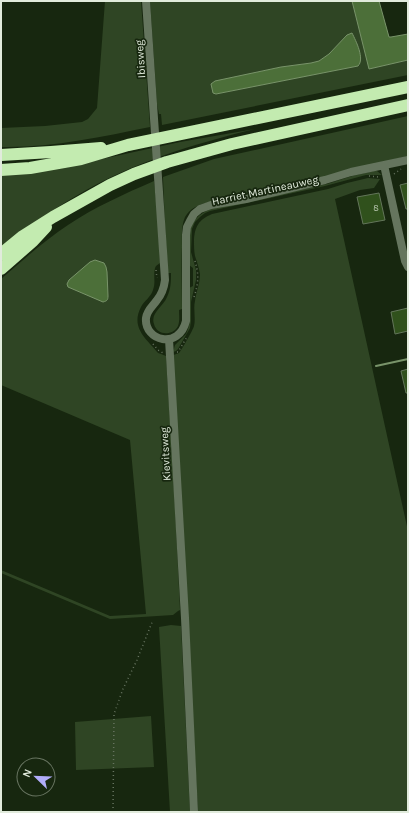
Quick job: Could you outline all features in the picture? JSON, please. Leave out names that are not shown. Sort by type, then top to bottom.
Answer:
[{"type":"highway","points":[[1,170],[30,168],[81,159],[128,145],[408,87]]},
{"type":"highway","points":[[1,254],[23,236],[56,215],[110,185],[134,174],[167,162],[232,144],[408,105]]},
{"type":"highway","points":[[1,155],[128,145]]},
{"type":"highway","points":[[1,269],[32,242],[56,215]]},
{"type":"street","name":"Ibisweg","points":[[146,1],[165,280],[162,292],[158,300],[149,309],[146,319],[148,329],[154,336],[162,339],[169,339]]},
{"type":"street","name":"Harriet Martineauweg","points":[[169,339],[177,336],[184,327],[186,316],[186,235],[190,221],[194,214],[200,209],[211,205],[246,199],[325,180],[351,172],[384,165],[406,164]]},
{"type":"street","points":[[384,165],[405,261],[408,267]]},
{"type":"street","name":"Kievitsweg","points":[[169,339],[194,812]]},
{"type":"path","points":[[366,176],[380,177],[393,175],[406,164]]},
{"type":"path","points":[[193,253],[197,268],[198,283],[193,301]]},
{"type":"path","points":[[170,354],[178,352],[187,337]]},
{"type":"path","points":[[113,812],[114,714],[123,689],[137,660],[153,620]]},
{"type":"shaded area","points":[[105,1],[141,1],[150,127],[57,144],[1,147],[1,128],[45,126],[82,122],[88,119],[97,108]]},
{"type":"shaded area","points":[[150,1],[352,1],[369,69],[408,60],[408,75],[162,125],[161,114],[159,114]],"holes":[[[347,35],[360,65],[216,94],[213,93],[252,73],[319,61],[329,54]]]},
{"type":"shaded area","points":[[352,1],[379,1],[389,37],[408,34],[408,60],[369,69]]},
{"type":"shaded area","points":[[352,33],[358,45],[361,59],[358,66],[216,94],[213,93],[211,84],[215,81],[281,67],[319,61],[329,54],[347,35]]},
{"type":"shaded area","points":[[408,116],[408,156],[328,176],[208,202],[189,211],[185,217],[182,228],[182,309],[179,310],[179,324],[173,332],[162,333],[158,331],[153,320],[155,313],[167,297],[171,279],[171,273],[168,273],[163,177],[214,159]]},
{"type":"shaded area","points":[[255,129],[186,148],[140,164],[118,174],[66,202],[38,220],[1,248],[1,176],[65,167],[180,142]]},
{"type":"shaded area","points":[[377,171],[382,175],[366,175],[325,186],[210,211],[200,217],[195,222],[192,229],[191,252],[196,270],[196,280],[191,302],[190,328],[178,349],[173,352],[175,345],[186,334],[189,326],[189,288],[193,286],[193,268],[189,265],[189,239],[192,225],[196,218],[202,213],[211,209],[327,184]]},
{"type":"shaded area","points":[[368,178],[380,179],[374,188],[360,190],[335,199],[408,531],[408,812],[198,812],[173,355],[179,353],[194,326],[194,304],[200,274],[194,252],[195,231],[200,221],[212,214],[328,189]]},
{"type":"shaded area","points":[[154,181],[160,263],[155,268],[154,287],[149,297],[141,307],[137,321],[141,333],[145,338],[158,353],[166,356],[180,610],[173,615],[110,619],[1,573],[1,570],[110,616],[146,614],[130,440],[1,385],[1,279],[42,244],[78,218]]},
{"type":"shaded area","points":[[95,260],[104,263],[107,272],[108,297],[107,300],[103,302],[68,287],[67,284],[69,280],[90,262]]},
{"type":"shaded area","points":[[171,625],[181,626],[190,812],[170,812],[159,627]]},
{"type":"shaded area","points":[[151,716],[154,767],[76,770],[75,722]]},
{"type":"building","points":[[408,183],[408,209],[406,209],[400,185]]},
{"type":"building","points":[[379,193],[385,220],[363,224],[357,197]]},
{"type":"building","points":[[408,308],[408,331],[395,334],[391,312]]},
{"type":"building","points":[[408,369],[408,393],[406,393],[401,371]]},
{"type":"waterway","points":[[376,366],[408,359]]}]
